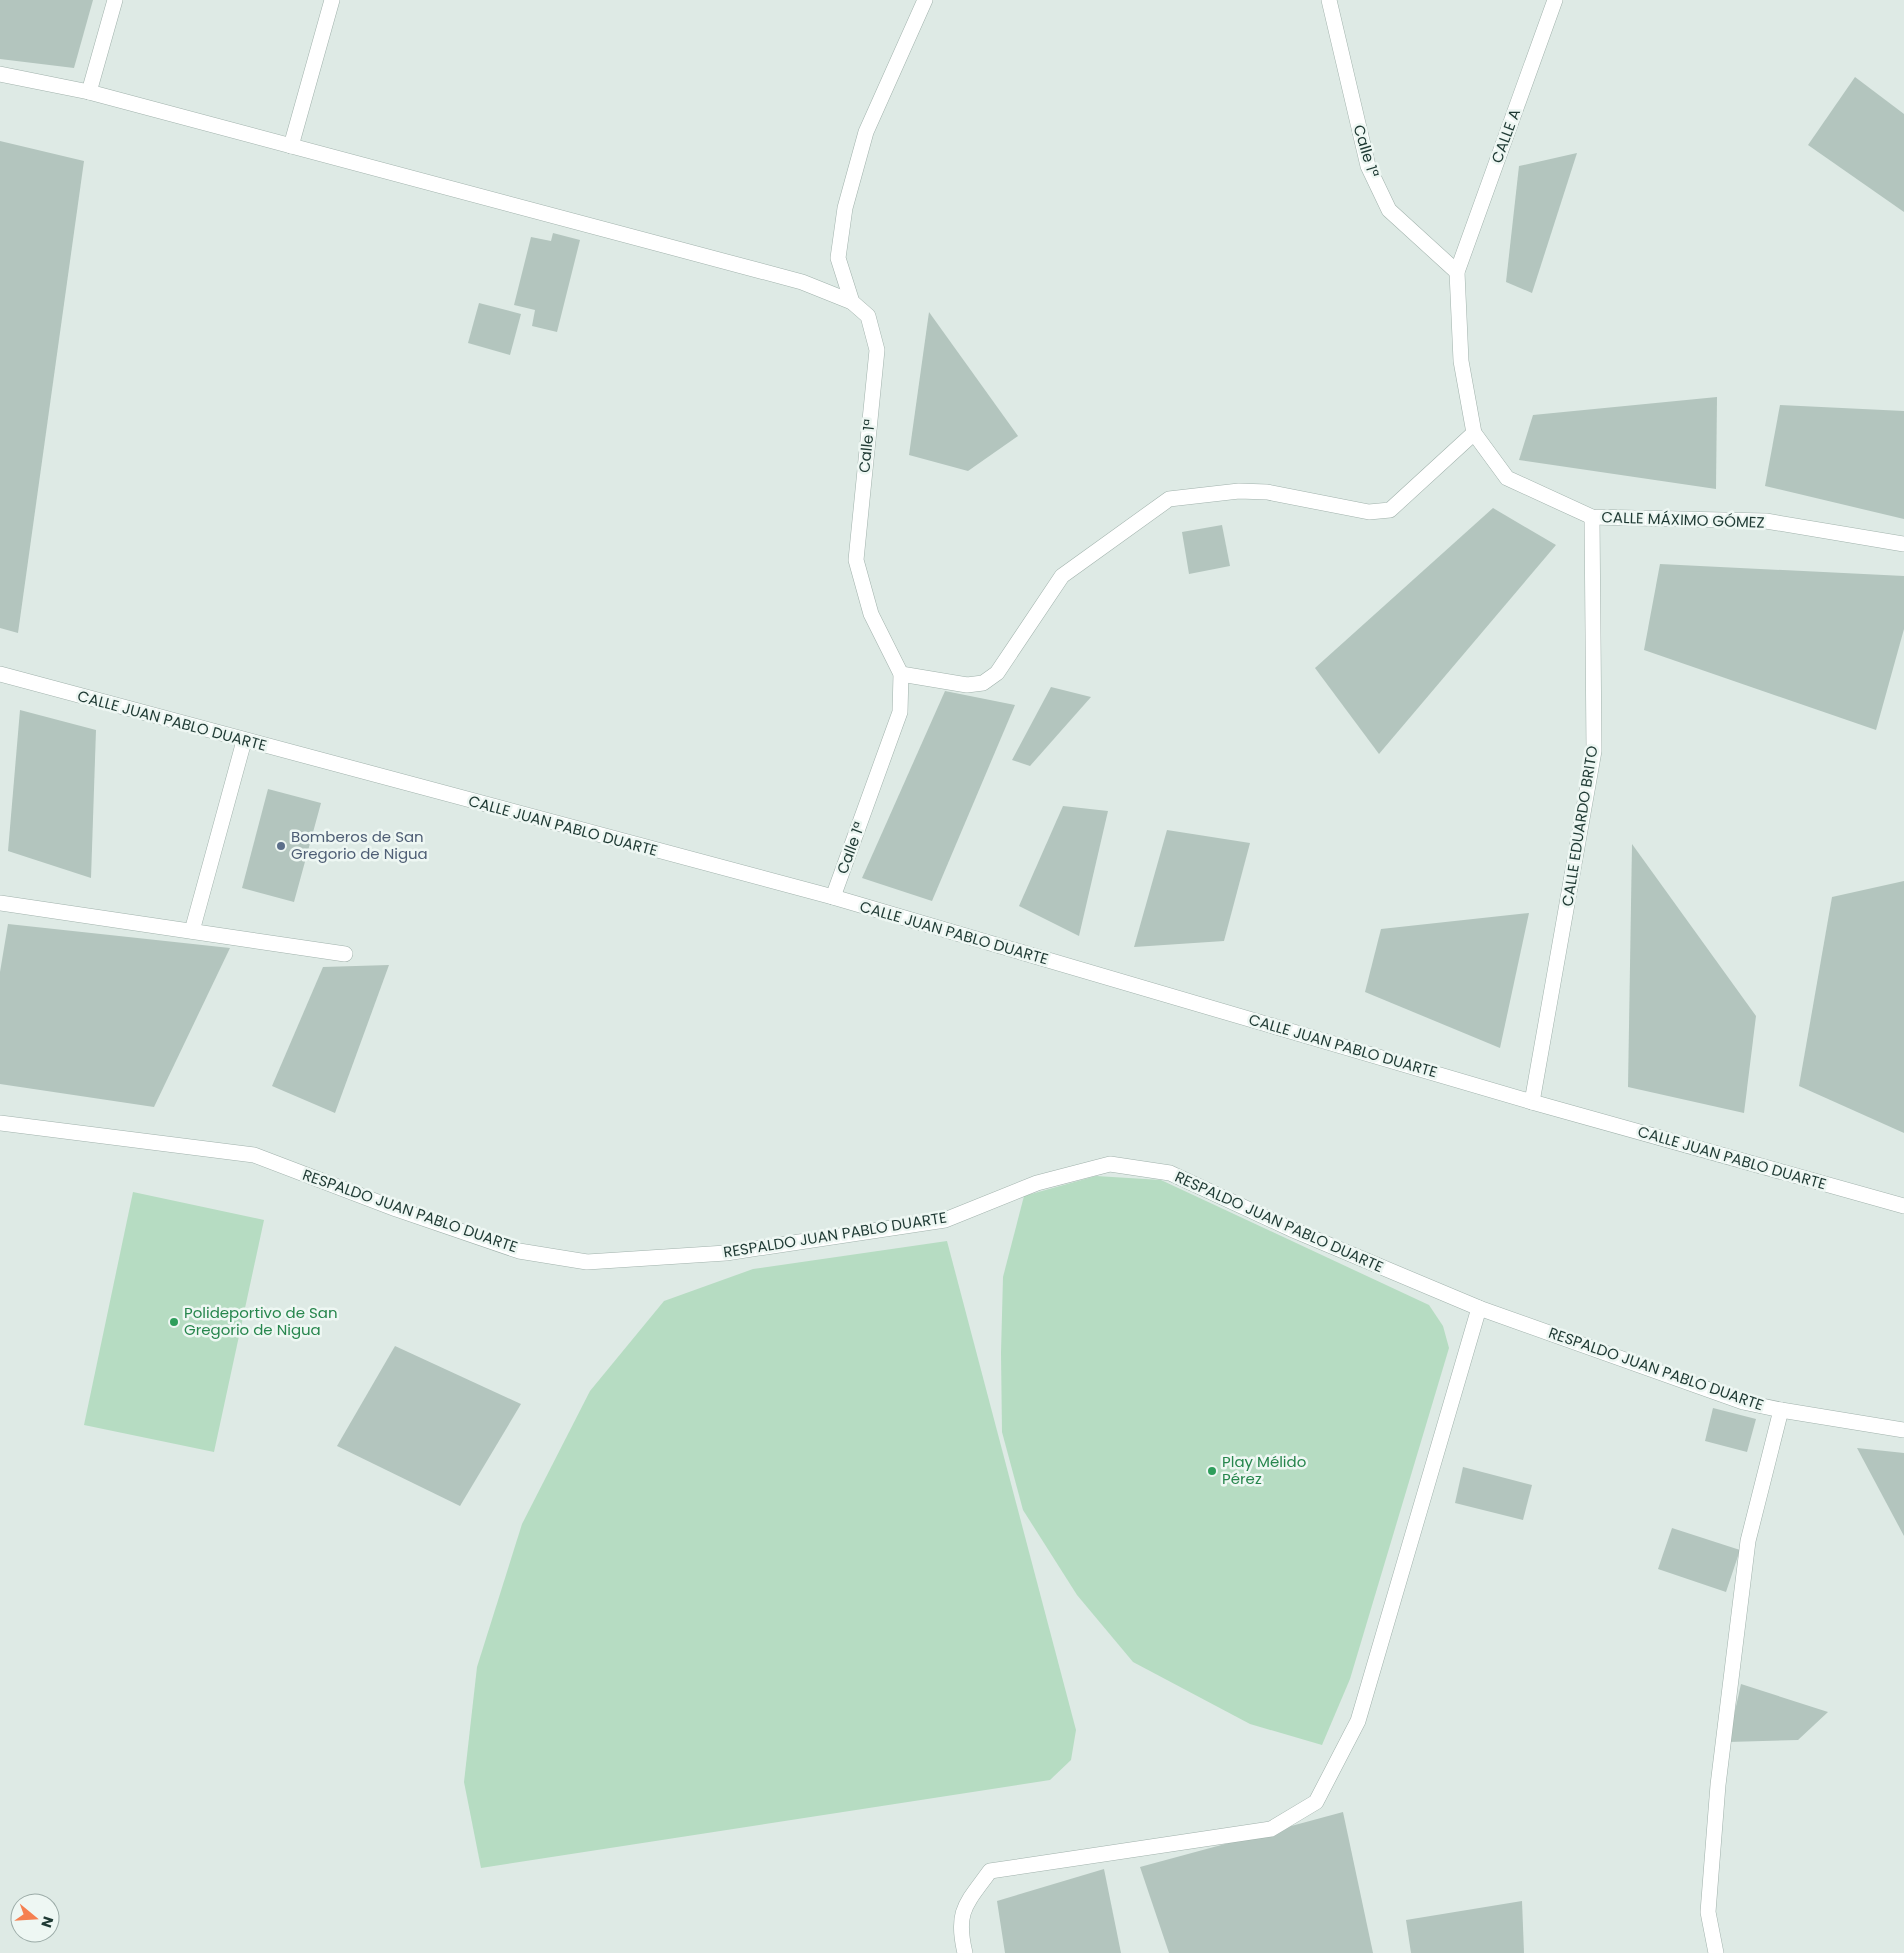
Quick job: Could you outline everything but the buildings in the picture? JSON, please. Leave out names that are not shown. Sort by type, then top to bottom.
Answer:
[{"type":"street","points":[[89,92],[114,0]]},
{"type":"street","points":[[291,146],[332,0]]},
{"type":"street","name":"Calle 1ª","points":[[833,897],[900,712],[901,674],[871,614],[856,560],[878,350],[868,316],[852,302],[838,258],[844,208],[866,132],[925,0]]},
{"type":"street","name":"Calle 1ª","points":[[1329,0],[1368,166],[1389,210],[1457,272]]},
{"type":"street","name":"CALLE A","points":[[1457,272],[1555,0]]},
{"type":"street","points":[[0,74],[89,92],[802,282],[852,302]]},
{"type":"street","name":"CALLE MÁXIMO GÓMEZ","points":[[1457,272],[1461,361],[1474,433],[1508,478],[1592,517],[1766,521],[1904,544]]},
{"type":"street","points":[[901,674],[967,685],[983,683],[997,673],[1062,576],[1169,499],[1239,491],[1267,492],[1369,512],[1390,510],[1474,433]]},
{"type":"street","name":"CALLE EDUARDO BRITO","points":[[1532,1102],[1594,751],[1592,517]]},
{"type":"street","name":"CALLE JUAN PABLO DUARTE","points":[[0,674],[244,741],[833,897],[1532,1102],[1904,1206]]},
{"type":"street","points":[[192,932],[244,741]]},
{"type":"street","points":[[0,903],[346,954]]},
{"type":"street","name":"RESPALDO JUAN PABLO DUARTE","points":[[0,1123],[254,1155],[396,1209],[519,1250],[587,1262],[726,1253],[945,1220],[1037,1183],[1110,1164],[1170,1173],[1291,1229],[1479,1308],[1743,1402],[1904,1430]]},
{"type":"street","points":[[965,1953],[960,1930],[964,1906],[990,1871],[1271,1829],[1316,1802],[1358,1721],[1479,1308]]},
{"type":"street","points":[[1716,1953],[1708,1912],[1718,1785],[1748,1541],[1781,1410]]},
{"type":"green space","name":"Play Mélido Pérez","points":[[1096,1176],[1161,1180],[1429,1305],[1443,1326],[1449,1348],[1350,1679],[1322,1745],[1250,1724],[1133,1662],[1077,1595],[1023,1510],[1002,1432],[1001,1353],[1003,1277],[1024,1196]]},
{"type":"green space","name":"Polideportivo de San Gregorio de Nigua","points":[[133,1192],[264,1220],[214,1452],[84,1425]]},
{"type":"green space","points":[[947,1241],[1076,1730],[1071,1760],[1050,1780],[481,1868],[464,1782],[477,1667],[522,1524],[590,1391],[664,1301],[753,1269]]},
{"type":"place","name":"Bomberos de San Gregorio de Nigua","points":[[281,846]]},
{"type":"place","name":"Polideportivo de San Gregorio de Nigua","points":[[174,1322]]},
{"type":"place","name":"Play Mélido Pérez","points":[[1212,1471]]}]
